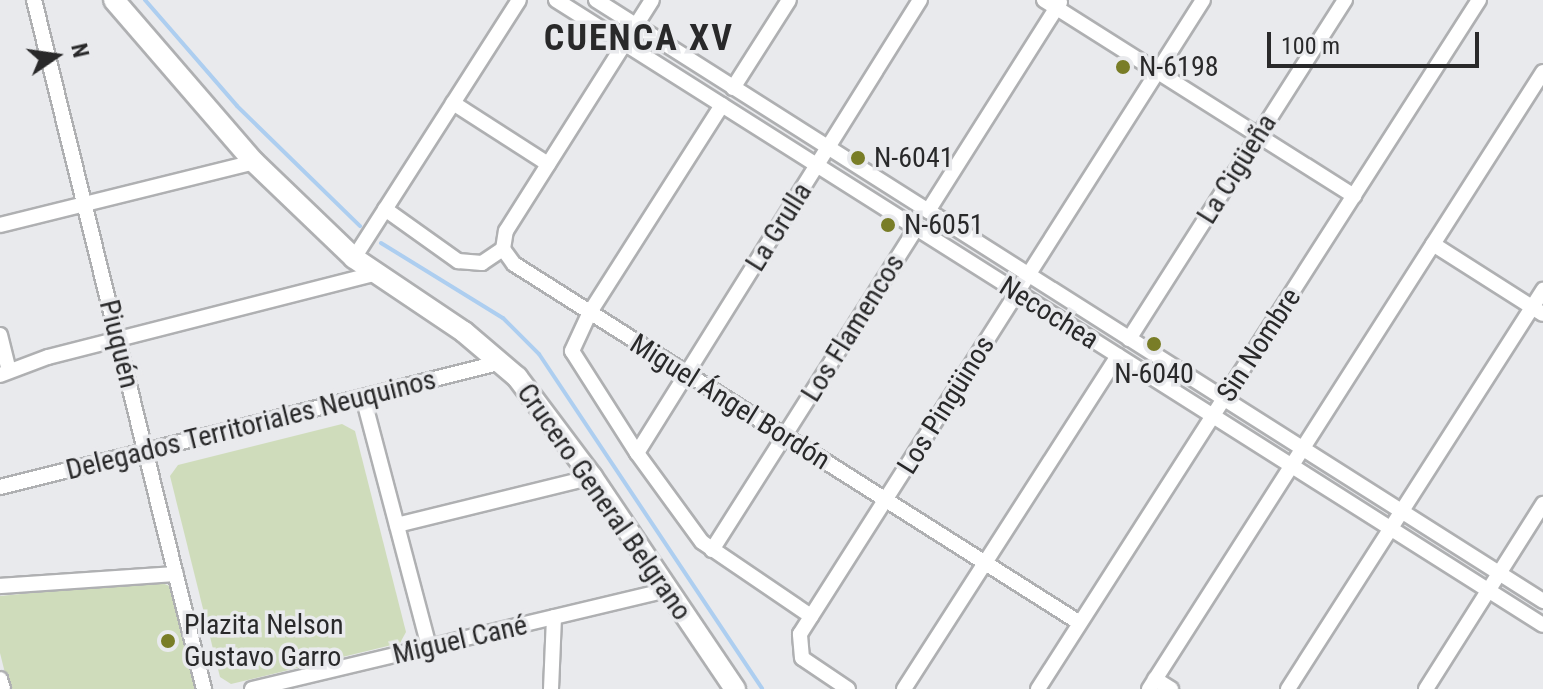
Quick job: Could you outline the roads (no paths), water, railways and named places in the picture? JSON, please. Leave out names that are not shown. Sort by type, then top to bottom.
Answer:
[{"type":"street","name":"Piuquén","points":[[34,0],[204,689]]},
{"type":"street","name":"Crucero General Belgrano","points":[[114,0],[254,162],[354,258],[502,362],[592,477],[735,689]]},
{"type":"street","points":[[354,258],[519,0]]},
{"type":"street","name":"Necochea","points":[[556,0],[1543,625]]},
{"type":"street","name":"Necochea","points":[[596,0],[1543,601]]},
{"type":"street","points":[[385,209],[458,261],[482,263],[503,249],[506,231],[652,0]]},
{"type":"street","points":[[733,88],[789,0]]},
{"type":"street","name":"La Grulla","points":[[637,453],[920,0]]},
{"type":"street","name":"Los Pingüinos","points":[[848,689],[808,664],[799,650],[800,634],[1203,0]]},
{"type":"street","name":"La Cigüeña","points":[[1129,339],[1345,0]]},
{"type":"street","name":"Sin Nombre","points":[[1038,689],[1479,0]]},
{"type":"street","points":[[928,211],[1054,3],[1354,196]]},
{"type":"street","points":[[1171,689],[1152,684],[1543,72]]},
{"type":"street","points":[[453,103],[548,164]]},
{"type":"street","points":[[722,105],[590,312],[572,351],[637,453],[712,550],[811,616]]},
{"type":"street","points":[[0,225],[254,162]]},
{"type":"street","name":"Los Flamencos","points":[[712,550],[916,228]]},
{"type":"street","points":[[1433,244],[1537,311]]},
{"type":"street","name":"Miguel Ángel Bordón","points":[[503,249],[514,264],[1080,623]]},
{"type":"street","points":[[0,335],[4,372],[118,338],[374,274]]},
{"type":"street","points":[[1288,689],[1390,529],[1537,311],[1543,290]]},
{"type":"street","points":[[904,689],[1118,356]]},
{"type":"street","name":"Delegados Territoriales Neuquinos","points":[[0,487],[502,362]]},
{"type":"street","points":[[363,397],[429,647]]},
{"type":"street","points":[[397,525],[592,477]]},
{"type":"street","points":[[1426,689],[1543,504]]},
{"type":"street","points":[[0,586],[176,574]]},
{"type":"street","name":"Miguel Cané","points":[[252,689],[313,682],[429,647],[667,590]]},
{"type":"street","points":[[551,689],[554,617]]},
{"type":"street","points":[[0,679],[3,689]]},
{"type":"waterway","points":[[145,0],[237,106],[360,226]]},
{"type":"waterway","points":[[381,243],[503,318],[539,354],[762,689]]},
{"type":"place","name":"N-6198","points":[[1123,67]]},
{"type":"place","name":"N-6041","points":[[858,158]]},
{"type":"place","name":"N-6051","points":[[888,225]]},
{"type":"place","name":"N-6040","points":[[1154,344]]},
{"type":"place","name":"Plazita Nelson Gustavo Garro","points":[[168,641]]},
{"type":"district","name":"CUENCA XV","points":[[639,39]]}]
